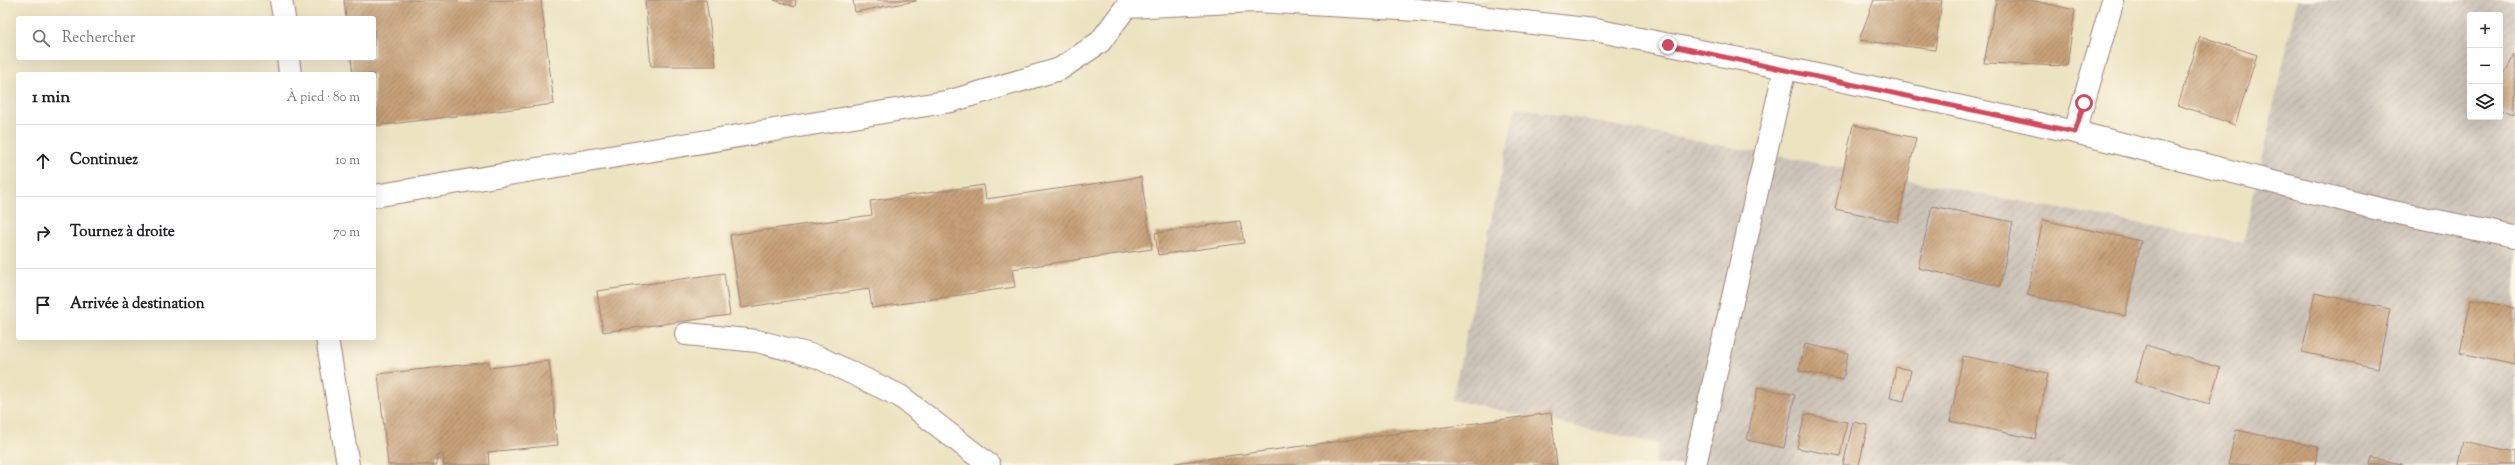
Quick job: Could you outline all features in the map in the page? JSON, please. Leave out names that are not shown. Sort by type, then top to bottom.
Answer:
[{"type":"street","points":[[281,0],[284,16]]},
{"type":"street","points":[[2075,132],[2113,0]]},
{"type":"street","points":[[376,196],[951,102],[1060,70],[1100,42],[1125,3],[1255,1],[1418,10],[1595,30],[1786,68],[2075,132],[2379,209],[2515,237]]},
{"type":"street","points":[[288,60],[290,72]]},
{"type":"street","points":[[1695,465],[1786,68]]},
{"type":"street","points":[[686,334],[757,341],[818,357],[900,396],[989,465]]},
{"type":"street","points":[[327,340],[348,465]]},
{"type":"shaded area","points":[[2297,0],[2515,0],[2515,465],[1654,465],[1658,444],[1452,400],[1516,107],[2243,243]]},
{"type":"building","points":[[344,0],[541,0],[554,104],[376,126],[376,72],[353,72],[351,60],[376,60],[376,16],[346,16]]},
{"type":"building","points":[[645,0],[706,0],[716,66],[651,66]]},
{"type":"building","points":[[774,0],[796,0],[795,7]]},
{"type":"building","points":[[853,0],[916,0],[916,1],[855,12]]},
{"type":"building","points":[[1874,0],[1942,0],[1935,50],[1859,40]]},
{"type":"building","points":[[1996,0],[2030,0],[2075,10],[2067,66],[1984,63]]},
{"type":"building","points":[[2200,36],[2257,55],[2235,125],[2178,105]]},
{"type":"building","points":[[2515,54],[2515,114],[2503,110],[2503,76]]},
{"type":"building","points":[[1853,125],[1916,138],[1898,222],[1835,209]]},
{"type":"building","points":[[1141,177],[1152,249],[1012,269],[1015,287],[872,308],[869,289],[741,308],[730,235],[872,215],[870,201],[984,185],[986,199]]},
{"type":"building","points":[[1932,206],[2013,222],[2000,286],[1918,268]]},
{"type":"building","points":[[2043,220],[2141,241],[2125,316],[2027,295]]},
{"type":"building","points":[[1240,221],[1244,243],[1158,255],[1155,233]]},
{"type":"building","points":[[724,273],[730,315],[603,332],[597,291]]},
{"type":"building","points":[[2315,293],[2390,309],[2378,368],[2302,352]]},
{"type":"building","points":[[2471,299],[2515,308],[2515,365],[2460,353]]},
{"type":"building","points":[[1805,344],[1848,353],[1843,380],[1799,371]]},
{"type":"building","points":[[2146,345],[2220,368],[2209,404],[2135,382]]},
{"type":"building","points":[[1963,356],[2048,373],[2035,439],[1950,421]]},
{"type":"building","points":[[549,361],[558,445],[488,452],[489,465],[444,465],[443,454],[436,455],[437,465],[388,465],[378,374],[489,362],[489,368]]},
{"type":"building","points":[[1896,367],[1911,370],[1904,401],[1890,398]]},
{"type":"building","points":[[1758,387],[1795,395],[1784,448],[1747,440]]},
{"type":"building","points":[[1551,413],[1557,465],[1175,465],[1175,463]]},
{"type":"building","points":[[1805,414],[1847,422],[1840,456],[1797,448]]},
{"type":"building","points":[[1853,422],[1868,425],[1859,465],[1843,465]]},
{"type":"building","points":[[2236,430],[2318,447],[2315,465],[2228,465]]},
{"type":"building","points":[[2463,441],[2515,452],[2515,465],[2458,465]]},
{"type":"building","points":[[2372,458],[2402,464],[2402,465],[2370,465]]},
{"type":"route","points":[[1668,45],[1786,68],[2075,132],[2084,103]]}]
